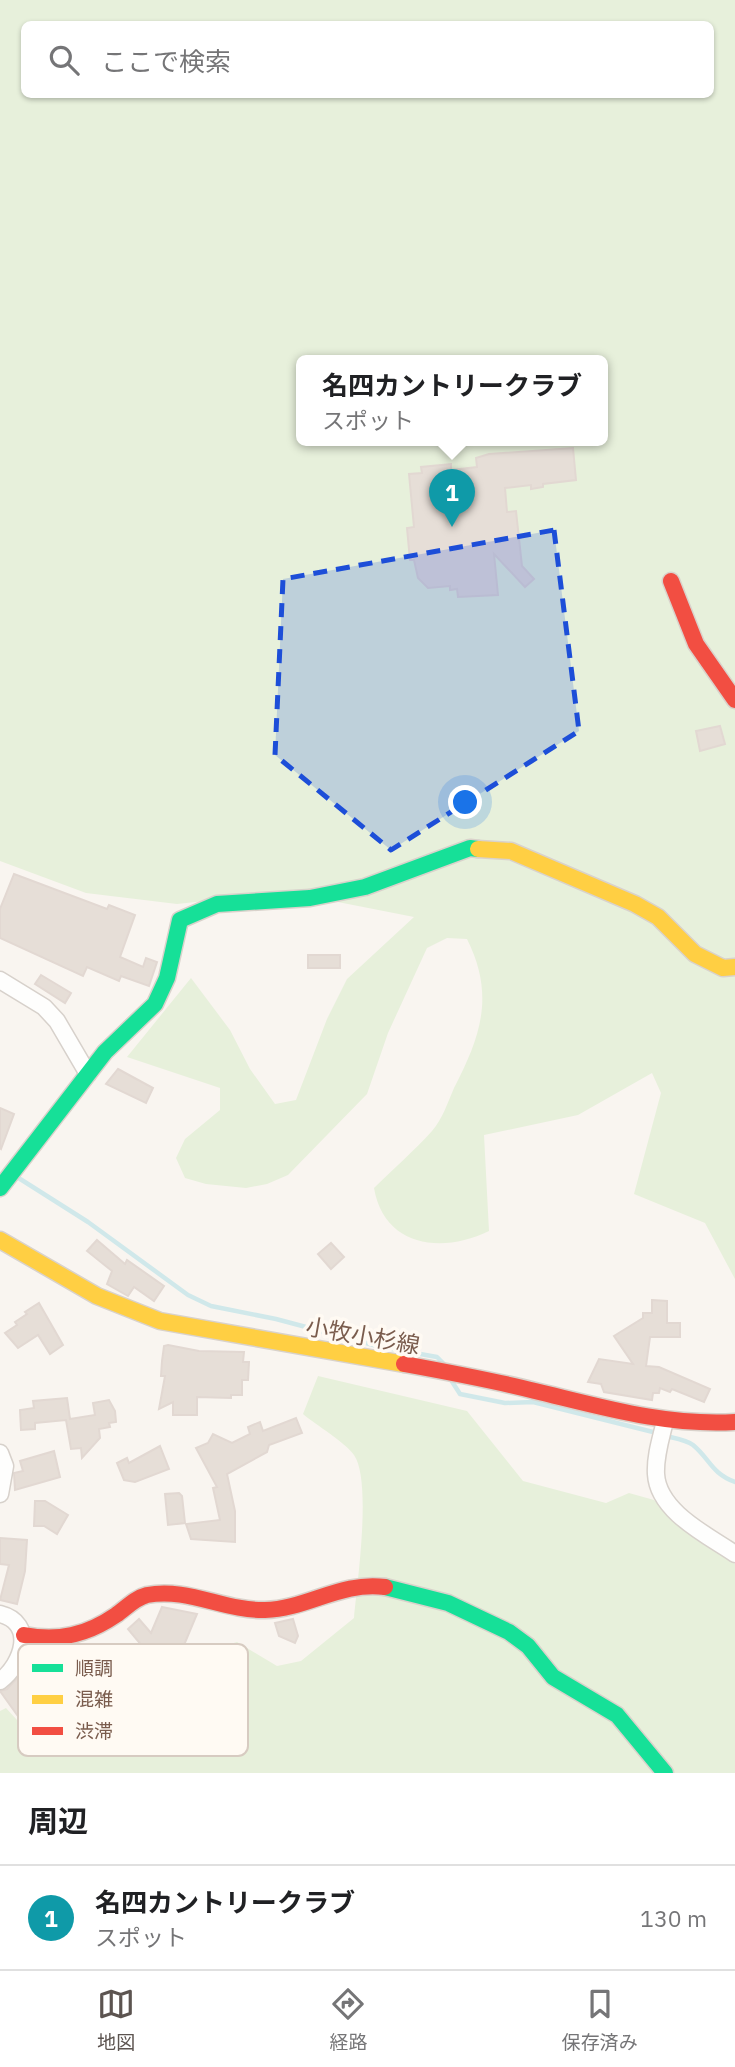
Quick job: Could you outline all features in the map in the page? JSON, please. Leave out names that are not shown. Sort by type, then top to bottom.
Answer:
[{"type":"street","points":[[671,581],[684,624],[700,653],[735,700]]},
{"type":"street","points":[[8,1178],[105,1052],[155,1004],[167,978],[180,920],[217,904],[310,898],[365,887],[470,848],[511,851],[564,871],[659,917],[695,954],[723,968],[735,967]]},
{"type":"street","points":[[0,981],[44,1007],[57,1021],[88,1074]]},
{"type":"street","name":"小牧小杉線","points":[[0,1240],[72,1284],[122,1309],[160,1321],[459,1375],[664,1423],[707,1425],[735,1422]]},
{"type":"street","points":[[664,1423],[655,1473],[665,1497],[689,1523],[735,1554]]},
{"type":"street","points":[[0,1453],[5,1466],[0,1494]]},
{"type":"street","points":[[24,1635],[65,1639],[78,1637],[108,1621],[137,1599],[156,1594],[191,1596],[243,1609],[268,1610],[344,1587],[363,1585],[409,1590],[496,1625],[517,1637],[558,1681],[611,1710],[665,1773]]},
{"type":"street","points":[[0,1614],[19,1625],[24,1635],[22,1644]]},
{"type":"street","points":[[0,1681],[18,1661]]},
{"type":"highlighted area","points":[[554,530],[579,731],[391,850],[275,755],[283,579]]},
{"type":"green space","points":[[0,0],[735,0],[735,1279],[705,1223],[634,1194],[661,1093],[652,1073],[578,1115],[484,1135],[489,1231],[453,1242],[435,1243],[402,1234],[390,1223],[380,1208],[374,1188],[436,1127],[477,1033],[481,1015],[481,979],[467,939],[447,938],[427,948],[388,1033],[367,1094],[288,1175],[267,1184],[246,1188],[206,1184],[185,1178],[176,1158],[185,1139],[220,1110],[220,1088],[127,1057],[191,978],[230,1030],[250,1069],[275,1104],[296,1100],[327,1019],[347,979],[414,917],[287,892],[177,904],[86,893],[0,861]]},
{"type":"green space","points":[[318,1376],[467,1411],[523,1481],[606,1503],[629,1493],[654,1500],[699,1539],[735,1564],[735,1773],[0,1773],[0,1711],[6,1708],[18,1721],[18,1756],[248,1756],[248,1649],[277,1666],[301,1661],[354,1618],[363,1509],[359,1468],[350,1450],[303,1414]]},
{"type":"building","points":[[573,448],[576,480],[543,484],[543,487],[531,489],[531,485],[505,488],[507,512],[516,511],[522,566],[534,579],[525,587],[494,554],[498,595],[458,597],[457,589],[450,590],[450,586],[428,588],[418,578],[414,560],[410,560],[407,528],[414,527],[409,474],[422,473],[421,467],[451,464],[451,470],[477,467],[476,458],[489,454]]},
{"type":"building","points":[[720,726],[725,744],[700,751],[696,731]]},
{"type":"building","points":[[14,874],[107,909],[109,905],[135,915],[120,957],[143,967],[146,958],[157,962],[149,986],[121,976],[119,981],[87,967],[83,976],[0,938],[0,909]]},
{"type":"building","points":[[308,955],[340,955],[340,968],[308,968]]},
{"type":"building","points":[[41,975],[71,993],[65,1003],[35,984]]},
{"type":"building","points":[[118,1069],[153,1088],[146,1103],[106,1084]]},
{"type":"building","points":[[0,1108],[14,1114],[1,1149],[0,1148]]},
{"type":"building","points":[[97,1240],[125,1264],[127,1260],[164,1286],[154,1301],[134,1287],[128,1296],[107,1284],[112,1271],[87,1251]]},
{"type":"building","points":[[331,1243],[344,1257],[331,1269],[318,1254]]},
{"type":"building","points":[[652,1300],[667,1301],[667,1323],[680,1323],[680,1337],[650,1337],[646,1366],[659,1367],[710,1389],[704,1402],[672,1389],[670,1392],[660,1388],[659,1393],[653,1393],[652,1400],[604,1392],[601,1384],[588,1382],[599,1359],[633,1364],[614,1336],[643,1318],[643,1313],[652,1313]]},
{"type":"building","points":[[39,1303],[63,1345],[50,1354],[38,1335],[18,1348],[5,1333],[17,1325],[15,1322],[27,1314],[25,1312]]},
{"type":"building","points":[[164,1346],[199,1351],[244,1352],[243,1362],[249,1362],[248,1380],[242,1380],[242,1395],[231,1395],[231,1398],[197,1397],[197,1415],[173,1415],[173,1402],[159,1409],[165,1376],[161,1376]]},
{"type":"building","points":[[67,1398],[70,1419],[95,1415],[93,1403],[109,1400],[115,1411],[116,1422],[109,1423],[110,1427],[99,1429],[100,1438],[82,1458],[81,1448],[71,1449],[66,1420],[35,1423],[35,1429],[21,1430],[20,1410],[34,1408],[33,1401]]},
{"type":"building","points":[[296,1418],[302,1433],[269,1445],[267,1452],[227,1474],[235,1511],[235,1542],[191,1539],[186,1524],[220,1520],[213,1488],[217,1487],[196,1448],[208,1443],[213,1434],[232,1443],[250,1434],[248,1427],[260,1422],[263,1431]]},
{"type":"building","points":[[160,1446],[169,1469],[135,1482],[124,1480],[117,1463],[127,1458],[129,1463]]},
{"type":"building","points":[[54,1451],[60,1477],[15,1490],[14,1473],[23,1471],[20,1461]]},
{"type":"building","points":[[179,1493],[182,1496],[185,1523],[168,1525],[165,1494]]},
{"type":"building","points":[[35,1501],[45,1501],[68,1515],[57,1534],[44,1526],[34,1526]]},
{"type":"building","points":[[0,1538],[27,1540],[25,1571],[17,1604],[0,1600],[9,1565],[0,1564]]},
{"type":"building","points":[[162,1607],[197,1614],[184,1644],[140,1644],[128,1629],[139,1619],[151,1633]]},
{"type":"building","points":[[293,1619],[298,1636],[295,1643],[279,1636],[275,1623]]},
{"type":"building","points":[[18,1677],[18,1716],[0,1691],[7,1689]]},
{"type":"waterway","points":[[17,1177],[88,1222],[188,1295],[211,1306],[276,1319],[381,1347],[437,1357],[443,1363]]},
{"type":"waterway","points":[[451,1380],[460,1394],[505,1403],[533,1402],[657,1433]]},
{"type":"waterway","points":[[666,1436],[690,1443],[716,1470],[735,1482]]},
{"type":"traffic: fast","points":[[0,1188],[105,1052],[155,1004],[167,978],[180,920],[217,904],[310,898],[365,887],[470,848],[478,849]]},
{"type":"traffic: fast","points":[[385,1587],[448,1603],[509,1632],[528,1646],[553,1677],[617,1715],[665,1773]]},
{"type":"traffic: slow","points":[[478,849],[511,851],[635,904],[658,917],[695,954],[723,968],[735,967]]},
{"type":"traffic: slow","points":[[0,1240],[97,1296],[160,1321],[404,1364]]},
{"type":"traffic: jam","points":[[671,581],[696,644],[735,700]]},
{"type":"traffic: jam","points":[[404,1364],[503,1383],[634,1414],[684,1421],[735,1422]]},
{"type":"traffic: jam","points":[[24,1635],[49,1638],[83,1632],[105,1622],[143,1596],[162,1593],[265,1610],[295,1605],[354,1588],[385,1587]]},
{"type":"place","name":"名四カントリークラブ","points":[[452,527]]}]
